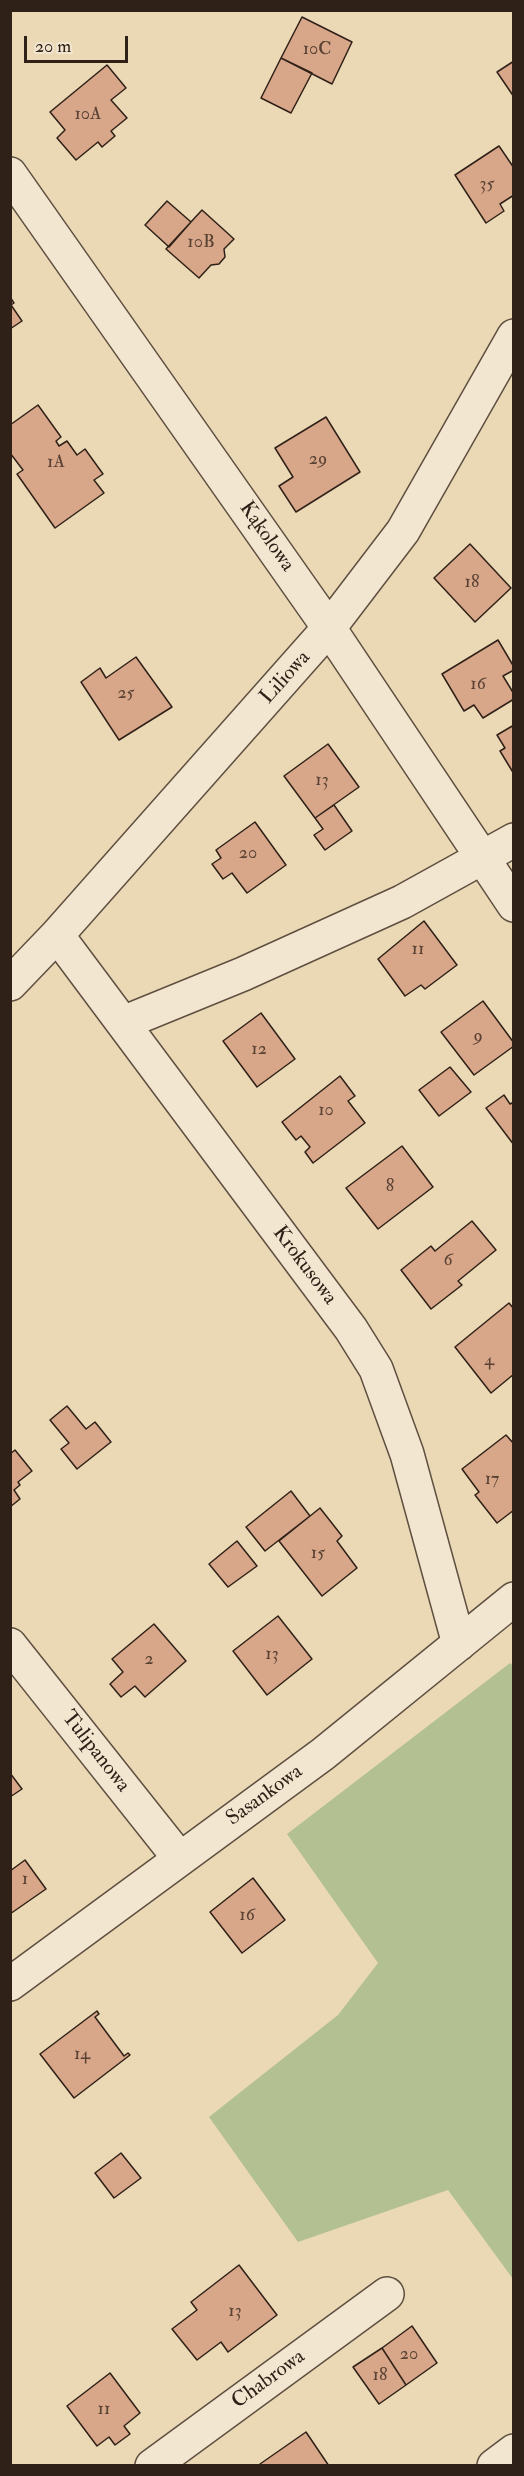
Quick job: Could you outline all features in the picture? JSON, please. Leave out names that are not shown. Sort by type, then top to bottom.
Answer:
[{"type":"street","name":"Kąkolowa","points":[[10,174],[330,628],[513,905]]},
{"type":"street","name":"Liliowa","points":[[10,984],[57,935],[330,628],[403,531],[513,336]]},
{"type":"street","points":[[123,1023],[243,974],[402,903],[513,840]]},
{"type":"street","name":"Krokusowa","points":[[57,935],[351,1329],[376,1370],[407,1454],[459,1644]]},
{"type":"street","name":"Sasankowa","points":[[10,1984],[323,1754],[513,1599]]},
{"type":"street","name":"Tulipanowa","points":[[10,1645],[180,1859]]},
{"type":"street","name":"Chabrowa","points":[[152,2466],[387,2294]]},
{"type":"street","points":[[494,2466],[513,2451]]},
{"type":"green space","points":[[510,1663],[514,1667],[513,2279],[448,2190],[298,2242],[209,2117],[338,2015],[378,1963],[287,1834]]},
{"type":"building","points":[[302,17],[352,42],[332,84],[281,58]]},
{"type":"building","points":[[281,58],[312,73],[291,113],[261,98]]},
{"type":"building","points":[[514,61],[514,97],[497,72]]},
{"type":"building","points":[[107,65],[126,88],[111,100],[127,118],[111,131],[115,136],[102,147],[98,142],[76,160],[57,138],[65,130],[50,112]]},
{"type":"building","points":[[499,146],[514,168],[514,195],[500,204],[504,211],[486,223],[455,175]]},
{"type":"building","points":[[167,201],[191,222],[169,247],[145,225]]},
{"type":"building","points":[[202,210],[234,239],[224,249],[225,257],[219,264],[211,265],[199,278],[166,249]]},
{"type":"building","points":[[10,297],[14,303],[11,305],[22,321],[10,329]]},
{"type":"building","points":[[38,405],[61,437],[56,441],[59,446],[67,441],[77,455],[85,449],[103,474],[94,480],[104,493],[55,528],[17,474],[23,470],[10,453],[10,425]]},
{"type":"building","points":[[326,417],[360,472],[296,512],[279,486],[293,477],[275,448]]},
{"type":"building","points":[[470,544],[511,588],[475,622],[434,578]]},
{"type":"building","points":[[498,640],[514,667],[514,670],[503,676],[514,694],[514,699],[483,718],[474,705],[464,711],[442,674]]},
{"type":"building","points":[[136,657],[172,707],[119,740],[81,682],[100,668],[106,678]]},
{"type":"building","points":[[514,725],[514,774],[500,751],[505,748],[497,735]]},
{"type":"building","points":[[328,744],[359,787],[315,818],[284,776]]},
{"type":"building","points":[[334,805],[352,831],[325,850],[314,835],[323,829],[315,818]]},
{"type":"building","points":[[255,822],[286,865],[247,893],[232,873],[223,879],[212,864],[221,858],[216,850]]},
{"type":"building","points":[[424,921],[457,965],[425,989],[421,985],[405,996],[378,959]]},
{"type":"building","points":[[483,1001],[514,1046],[474,1075],[441,1032]]},
{"type":"building","points":[[261,1013],[295,1059],[257,1087],[223,1041]]},
{"type":"building","points":[[450,1067],[471,1092],[439,1116],[419,1090]]},
{"type":"building","points":[[340,1076],[355,1096],[348,1101],[365,1123],[313,1163],[305,1152],[310,1147],[301,1136],[296,1140],[282,1122]]},
{"type":"building","points":[[504,1095],[510,1104],[514,1102],[514,1145],[486,1108]]},
{"type":"building","points":[[402,1146],[433,1187],[378,1229],[346,1188]]},
{"type":"building","points":[[472,1221],[496,1250],[458,1281],[462,1285],[431,1309],[401,1270],[431,1246],[435,1251]]},
{"type":"building","points":[[509,1303],[514,1309],[514,1374],[491,1393],[455,1347]]},
{"type":"building","points":[[67,1406],[86,1429],[95,1422],[111,1442],[77,1469],[61,1449],[69,1443],[50,1420]]},
{"type":"building","points":[[506,1435],[514,1444],[514,1510],[497,1523],[475,1495],[479,1492],[462,1469]]},
{"type":"building","points":[[15,1450],[32,1471],[18,1482],[20,1485],[14,1490],[20,1499],[10,1507],[10,1454]]},
{"type":"building","points":[[291,1491],[310,1516],[265,1551],[246,1527]]},
{"type":"building","points":[[320,1508],[342,1536],[337,1541],[357,1568],[322,1596],[279,1541]]},
{"type":"building","points":[[237,1541],[257,1566],[228,1587],[209,1564]]},
{"type":"building","points":[[278,1616],[312,1659],[267,1695],[233,1651]]},
{"type":"building","points":[[154,1624],[186,1661],[145,1697],[135,1686],[121,1697],[110,1684],[123,1672],[112,1659]]},
{"type":"building","points":[[10,1773],[22,1789],[10,1797]]},
{"type":"building","points":[[25,1860],[46,1889],[10,1914],[10,1871]]},
{"type":"building","points":[[253,1878],[285,1920],[242,1953],[210,1912]]},
{"type":"building","points":[[97,2011],[99,2014],[95,2017],[124,2056],[128,2053],[130,2055],[74,2098],[40,2054]]},
{"type":"building","points":[[121,2153],[141,2178],[114,2198],[95,2173]]},
{"type":"building","points":[[239,2265],[277,2315],[228,2352],[221,2342],[197,2360],[172,2329],[197,2310],[191,2302]]},
{"type":"building","points":[[412,2326],[437,2363],[406,2385],[382,2348]]},
{"type":"building","points":[[382,2348],[406,2385],[379,2404],[353,2367]]},
{"type":"building","points":[[110,2373],[140,2413],[124,2426],[130,2434],[115,2445],[109,2437],[97,2446],[67,2406]]},
{"type":"building","points":[[306,2432],[329,2466],[261,2466],[260,2464]]}]
